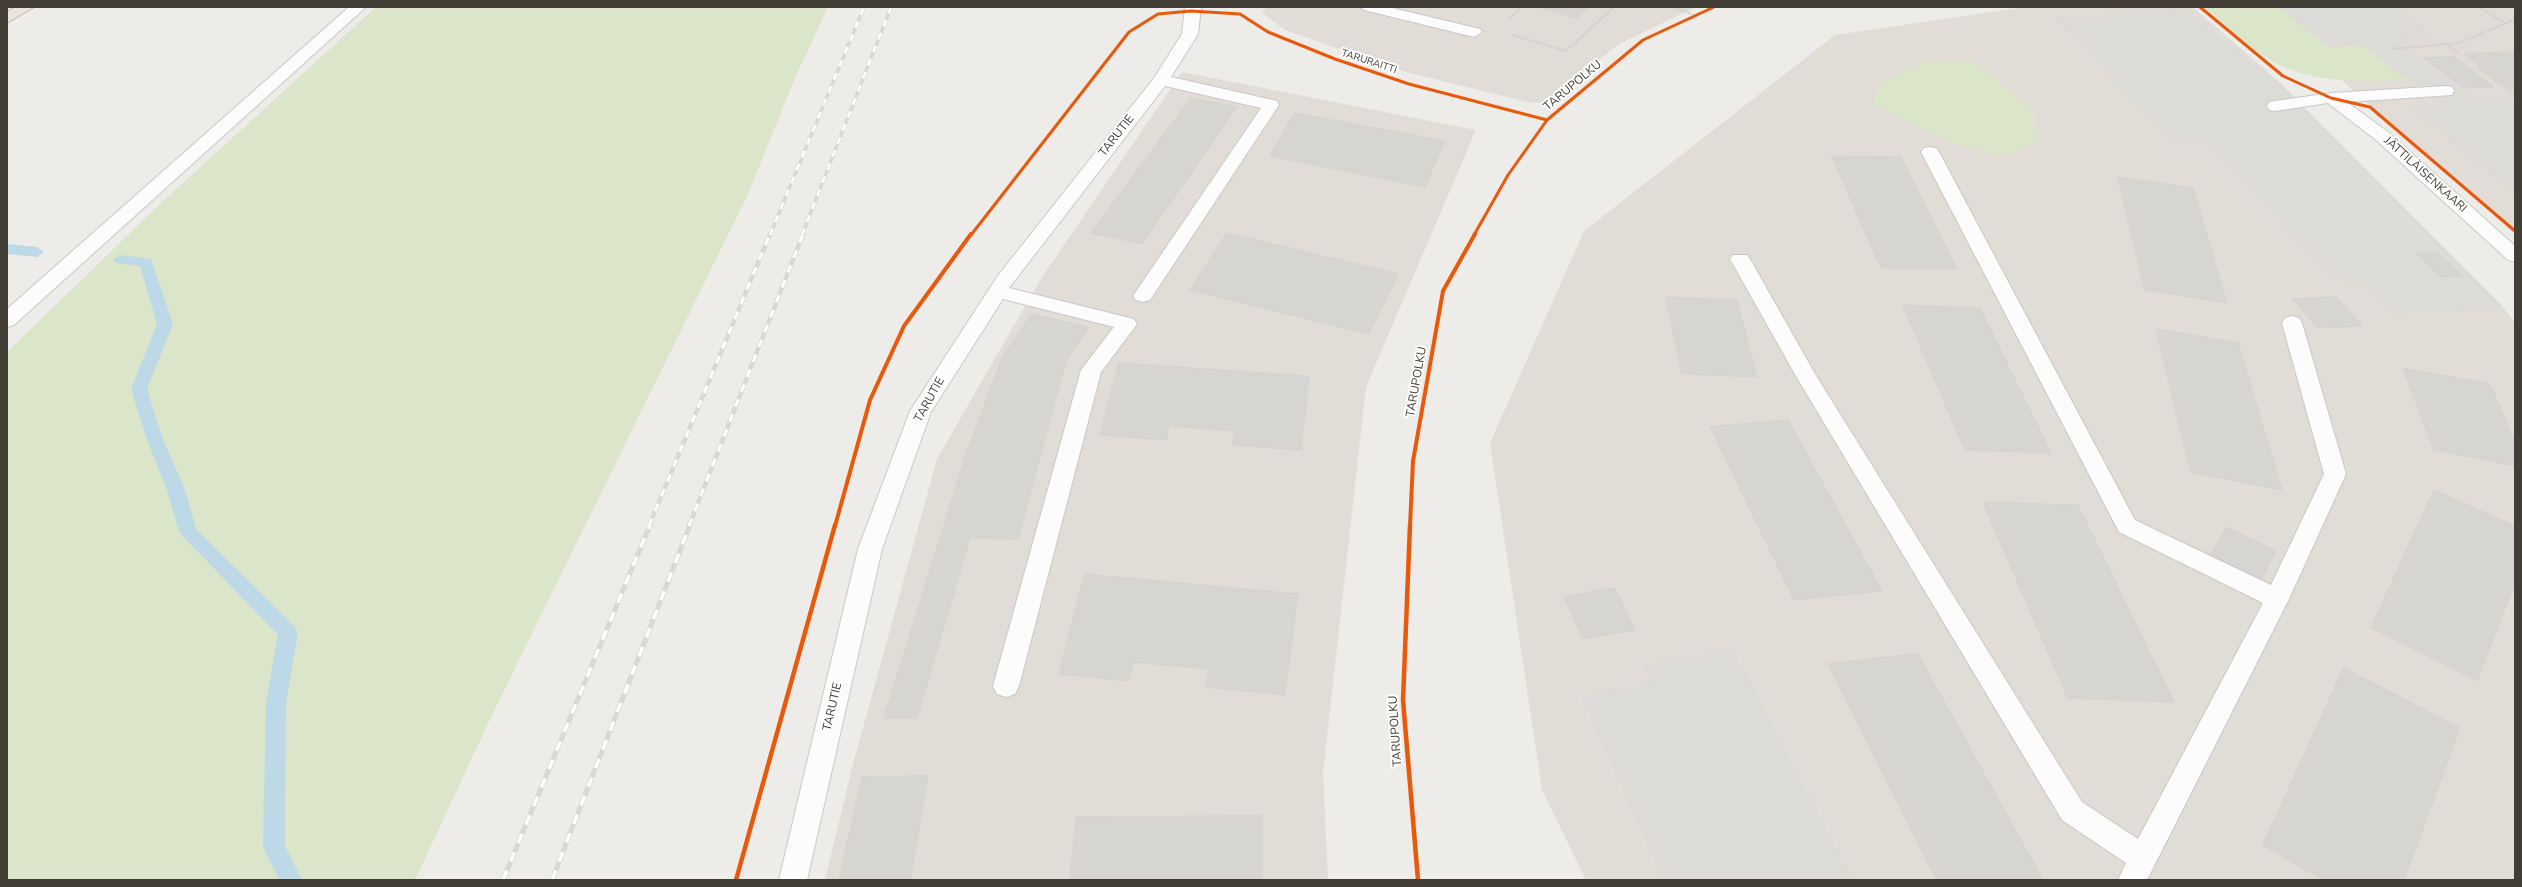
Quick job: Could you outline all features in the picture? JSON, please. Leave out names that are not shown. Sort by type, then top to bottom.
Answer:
[{"type":"highway","points":[[7,18],[26,7]]},
{"type":"street","points":[[7,320],[358,7]]},
{"type":"street","name":"TARUTIE","points":[[793,880],[870,549],[921,411],[997,291],[1161,80],[1190,34],[1191,11],[1193,7]]},
{"type":"street","points":[[1369,7],[1474,32]]},
{"type":"street","points":[[1143,296],[1271,105],[1161,80]]},
{"type":"street","points":[[2275,106],[2331,98],[2446,91]]},
{"type":"street","name":"JÄTTILÄISENKAARI","points":[[2331,98],[2382,136],[2515,256]]},
{"type":"street","points":[[1930,152],[2127,526],[2278,599]]},
{"type":"street","points":[[1740,259],[1806,376],[2072,811],[2143,858]]},
{"type":"street","points":[[997,291],[1127,324],[1091,370],[1006,686]]},
{"type":"street","points":[[2132,880],[2278,599],[2336,474],[2292,323]]},
{"type":"path","points":[[1511,34],[1566,51],[1614,7]]},
{"type":"path","points":[[1671,7],[1698,16]]},
{"type":"path","points":[[2479,7],[2503,22]]},
{"type":"path","points":[[1691,19],[1703,14]]},
{"type":"path","points":[[2392,49],[2459,43],[2503,22],[2515,19]]},
{"type":"path","points":[[2446,44],[2465,58]]},
{"type":"path","points":[[2477,67],[2515,94]]},
{"type":"shaded area","points":[[1267,7],[1696,7],[1619,44],[1576,78],[1553,102],[1531,103],[1406,72],[1285,30],[1262,13]]},
{"type":"shaded area","points":[[2025,7],[2193,7],[2277,80],[2503,307],[2515,323],[2515,880],[1586,880],[1542,790],[1490,443],[1584,231],[1835,35]]},
{"type":"shaded area","points":[[2266,7],[2515,7],[2515,234],[2344,82]]},
{"type":"shaded area","points":[[2279,7],[2396,7],[2436,37],[2394,39],[2467,95],[2501,93],[2515,103],[2515,194],[2408,108],[2439,105],[2364,46],[2330,48]]},
{"type":"shaded area","points":[[2183,9],[2277,80],[2503,307],[2389,316],[2360,284],[2338,282],[2204,145],[2176,147],[2053,16]]},
{"type":"shaded area","points":[[1182,72],[1476,130],[1366,387],[1323,773],[1328,880],[825,880],[853,764],[937,459],[1040,280]]},
{"type":"shaded area","points":[[1733,649],[1853,880],[1663,880],[1580,695],[1651,683],[1642,663]]},
{"type":"green space","points":[[376,7],[828,7],[795,78],[748,194],[492,715],[415,880],[7,880],[7,352],[163,201]]},
{"type":"green space","points":[[2205,7],[2279,7],[2330,48],[2364,46],[2407,80],[2338,80],[2303,74],[2272,61],[2254,49]]},
{"type":"green space","points":[[1973,61],[2032,110],[2038,141],[2004,157],[1956,144],[1872,104],[1881,83],[1928,62]]},
{"type":"building","points":[[1539,7],[1588,7],[1577,18]]},
{"type":"building","points":[[2515,52],[2515,88],[2509,88],[2464,54]]},
{"type":"building","points":[[2454,57],[2493,87],[2463,88],[2424,58]]},
{"type":"building","points":[[1191,98],[1237,107],[1142,244],[1091,233]]},
{"type":"building","points":[[1295,113],[1445,141],[1425,187],[1270,156]]},
{"type":"building","points":[[1832,156],[1901,157],[1957,269],[1881,268]]},
{"type":"building","points":[[2118,177],[2193,188],[2227,303],[2145,290]]},
{"type":"building","points":[[1227,233],[1399,274],[1369,334],[1190,290]]},
{"type":"building","points":[[2437,253],[2463,276],[2441,277],[2417,254]]},
{"type":"building","points":[[1666,297],[1737,300],[1757,377],[1682,374]]},
{"type":"building","points":[[2336,297],[2363,326],[2318,328],[2292,299]]},
{"type":"building","points":[[1903,305],[1980,308],[2051,453],[1965,450]]},
{"type":"building","points":[[1032,314],[1089,327],[1066,361],[1018,539],[970,538],[917,718],[884,718],[966,454],[1002,358]]},
{"type":"building","points":[[2156,329],[2238,343],[2282,490],[2191,472]]},
{"type":"building","points":[[1119,363],[1309,376],[1301,450],[1232,445],[1235,431],[1169,426],[1166,440],[1100,435]]},
{"type":"building","points":[[2403,368],[2490,384],[2515,442],[2515,466],[2434,450]]},
{"type":"building","points":[[1788,420],[1882,591],[1794,600],[1710,427]]},
{"type":"building","points":[[2434,490],[2515,526],[2515,583],[2477,681],[2371,628]]},
{"type":"building","points":[[1983,502],[2078,505],[2174,702],[2068,698]]},
{"type":"building","points":[[2227,527],[2276,551],[2261,580],[2211,555]]},
{"type":"building","points":[[1085,574],[1298,594],[1285,695],[1205,687],[1209,669],[1133,662],[1129,681],[1059,674]]},
{"type":"building","points":[[1615,588],[1635,630],[1583,639],[1564,597]]},
{"type":"building","points":[[1918,654],[2043,880],[1936,880],[1828,664]]},
{"type":"building","points":[[2344,668],[2460,728],[2404,880],[2323,880],[2263,845]]},
{"type":"building","points":[[928,776],[910,880],[839,880],[862,777]]},
{"type":"building","points":[[1262,816],[1262,880],[1070,880],[1076,817]]},
{"type":"waterway","points":[[7,249],[37,252]]},
{"type":"waterway","points":[[120,260],[146,262],[165,324],[139,389],[154,437],[176,490],[188,532],[288,633],[276,702],[274,847],[291,880]]},
{"type":"railway","points":[[770,235],[864,7]]},
{"type":"railway","points":[[802,235],[891,7]]},
{"type":"railway","points":[[649,526],[770,234]]},
{"type":"railway","points":[[689,526],[803,234]]},
{"type":"railway","points":[[503,880],[650,525]]},
{"type":"railway","points":[[552,880],[690,525]]},
{"type":"cycle path","name":"TARUPOLKU","points":[[1418,880],[1403,700],[1413,461],[1443,291],[1508,175],[1547,120],[1643,40],[1714,7]]},
{"type":"cycle path","points":[[2200,7],[2283,76],[2331,98],[2370,107],[2515,231]]},
{"type":"cycle path","name":"TARURAITTI","points":[[736,880],[870,400],[904,326],[952,259],[1129,32],[1145,20],[1158,14],[1191,11],[1240,14],[1268,32],[1335,59],[1409,84],[1547,120]]}]
